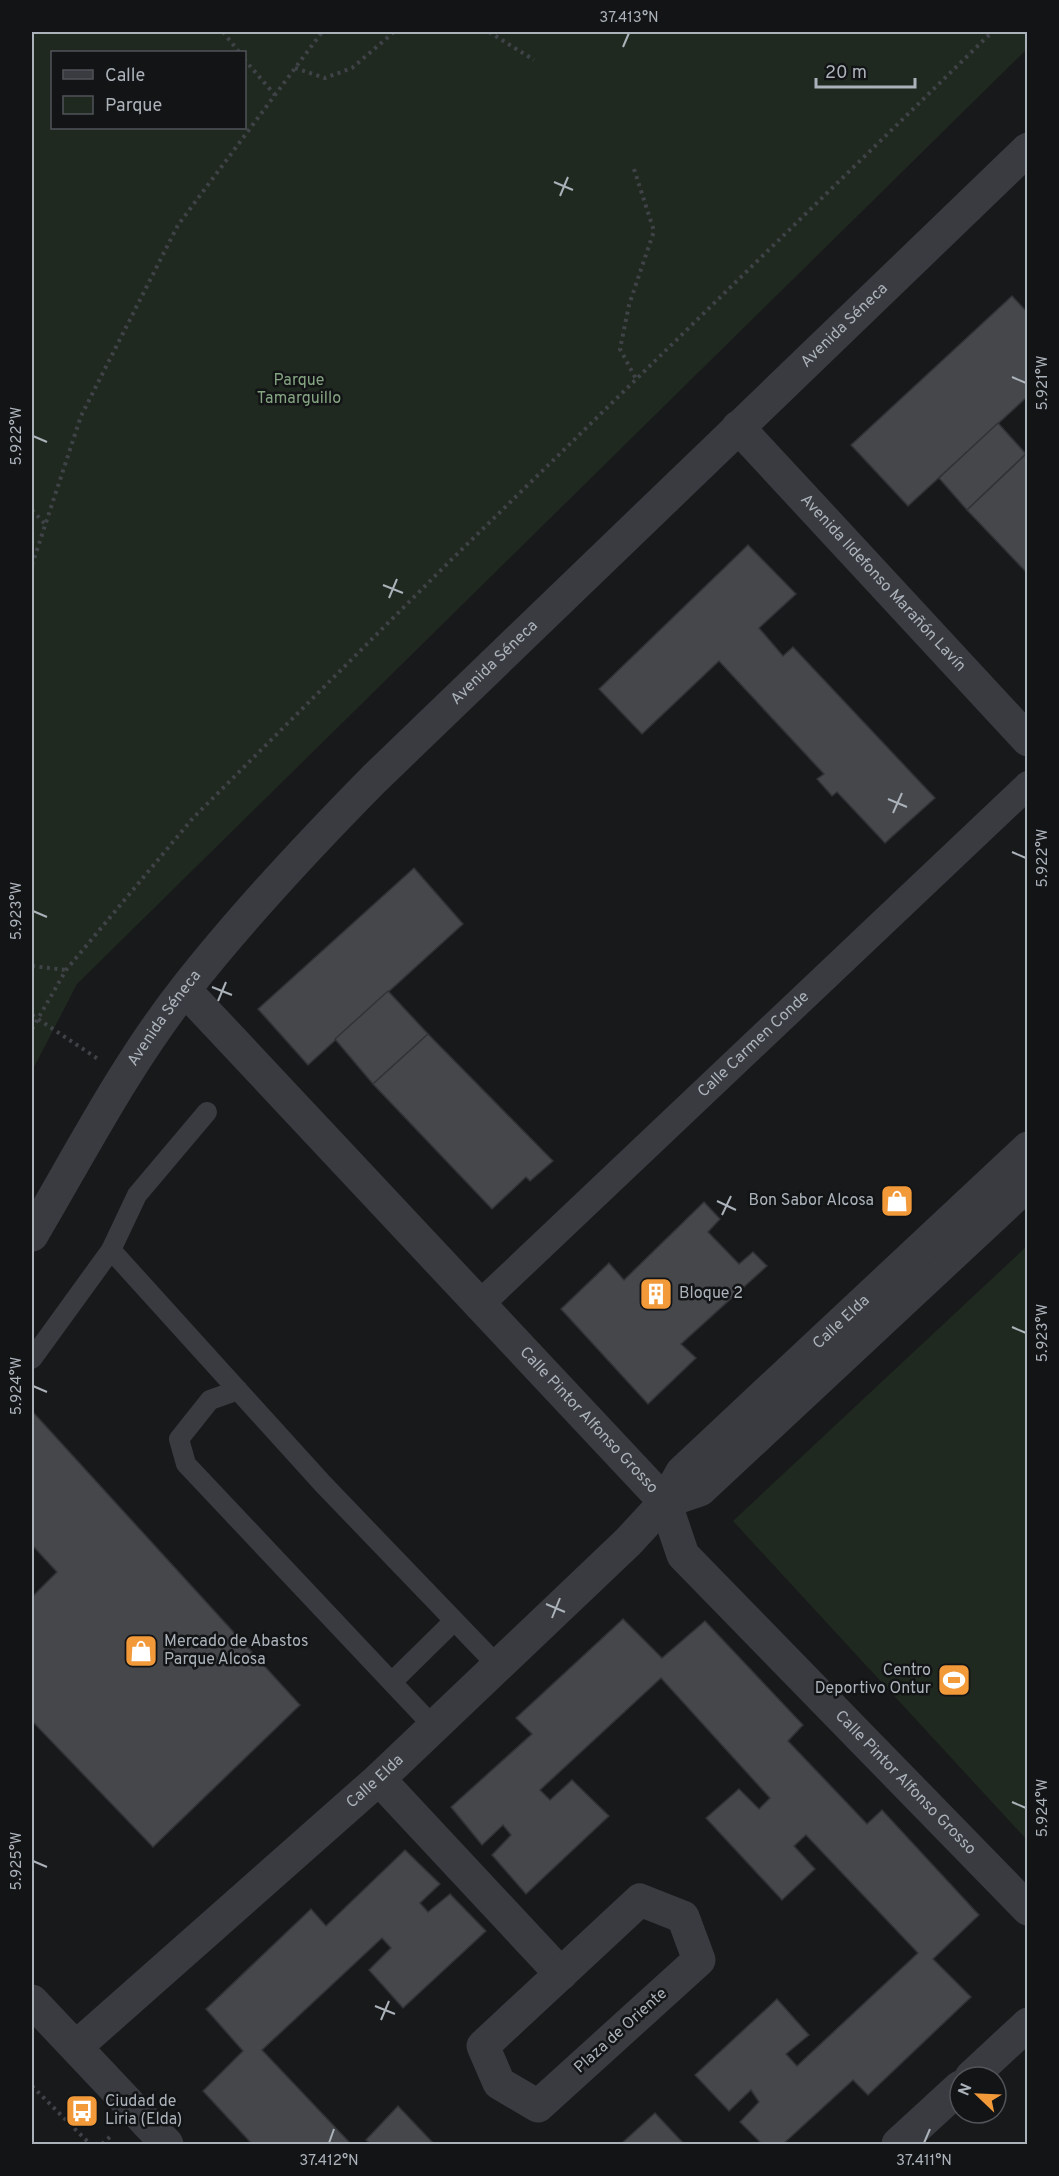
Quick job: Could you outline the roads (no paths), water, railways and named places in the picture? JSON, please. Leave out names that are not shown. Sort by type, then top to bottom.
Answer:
[{"type":"street","name":"Avenida Séneca","points":[[32,1234],[125,1078],[185,990],[277,878],[374,779],[1028,149]]},
{"type":"street","name":"Avenida Ildefonso Marañón Lavín","points":[[738,427],[1028,740]]},
{"type":"street","name":"Calle Carmen Conde","points":[[478,1306],[1028,784]]},
{"type":"street","name":"Calle Pintor Alfonso Grosso","points":[[185,990],[478,1306],[665,1502],[683,1556],[1028,1909]]},
{"type":"street","name":"Calle Elda","points":[[76,2047],[380,1779],[628,1542],[665,1502],[682,1472],[1028,1148]]},
{"type":"street","name":"Calle Elda","points":[[665,1502],[700,1490],[1028,1184]]},
{"type":"street","points":[[380,1779],[561,1974]]},
{"type":"street","name":"Plaza de Oriente","points":[[640,1900],[683,1917],[699,1960],[538,2106],[499,2083],[483,2046],[561,1974],[640,1900]]},
{"type":"street","points":[[32,2001],[167,2145]]},
{"type":"street","points":[[984,2065],[1028,2024]]},
{"type":"street","points":[[898,2145],[948,2098]]},
{"type":"lane","points":[[32,1359],[111,1250],[137,1195],[207,1112]]},
{"type":"lane","points":[[111,1250],[323,1484],[498,1666]]},
{"type":"lane","points":[[238,1390],[210,1401],[178,1439],[186,1464],[434,1727]]},
{"type":"lane","points":[[392,1682],[454,1621]]},
{"type":"place","name":"Bon Sabor Alcosa","points":[[897,1201]]},
{"type":"place","name":"Bloque 2","points":[[656,1294]]},
{"type":"place","name":"Mercado de Abastos Parque Alcosa","points":[[141,1651]]},
{"type":"place","name":"Centro Deportivo Ontur","points":[[954,1680]]},
{"type":"place","name":"Ciudad de Liria (Elda)","points":[[82,2111]]},
{"type":"park label","name":"Parque Tamarguillo","points":[[299,390]]}]
